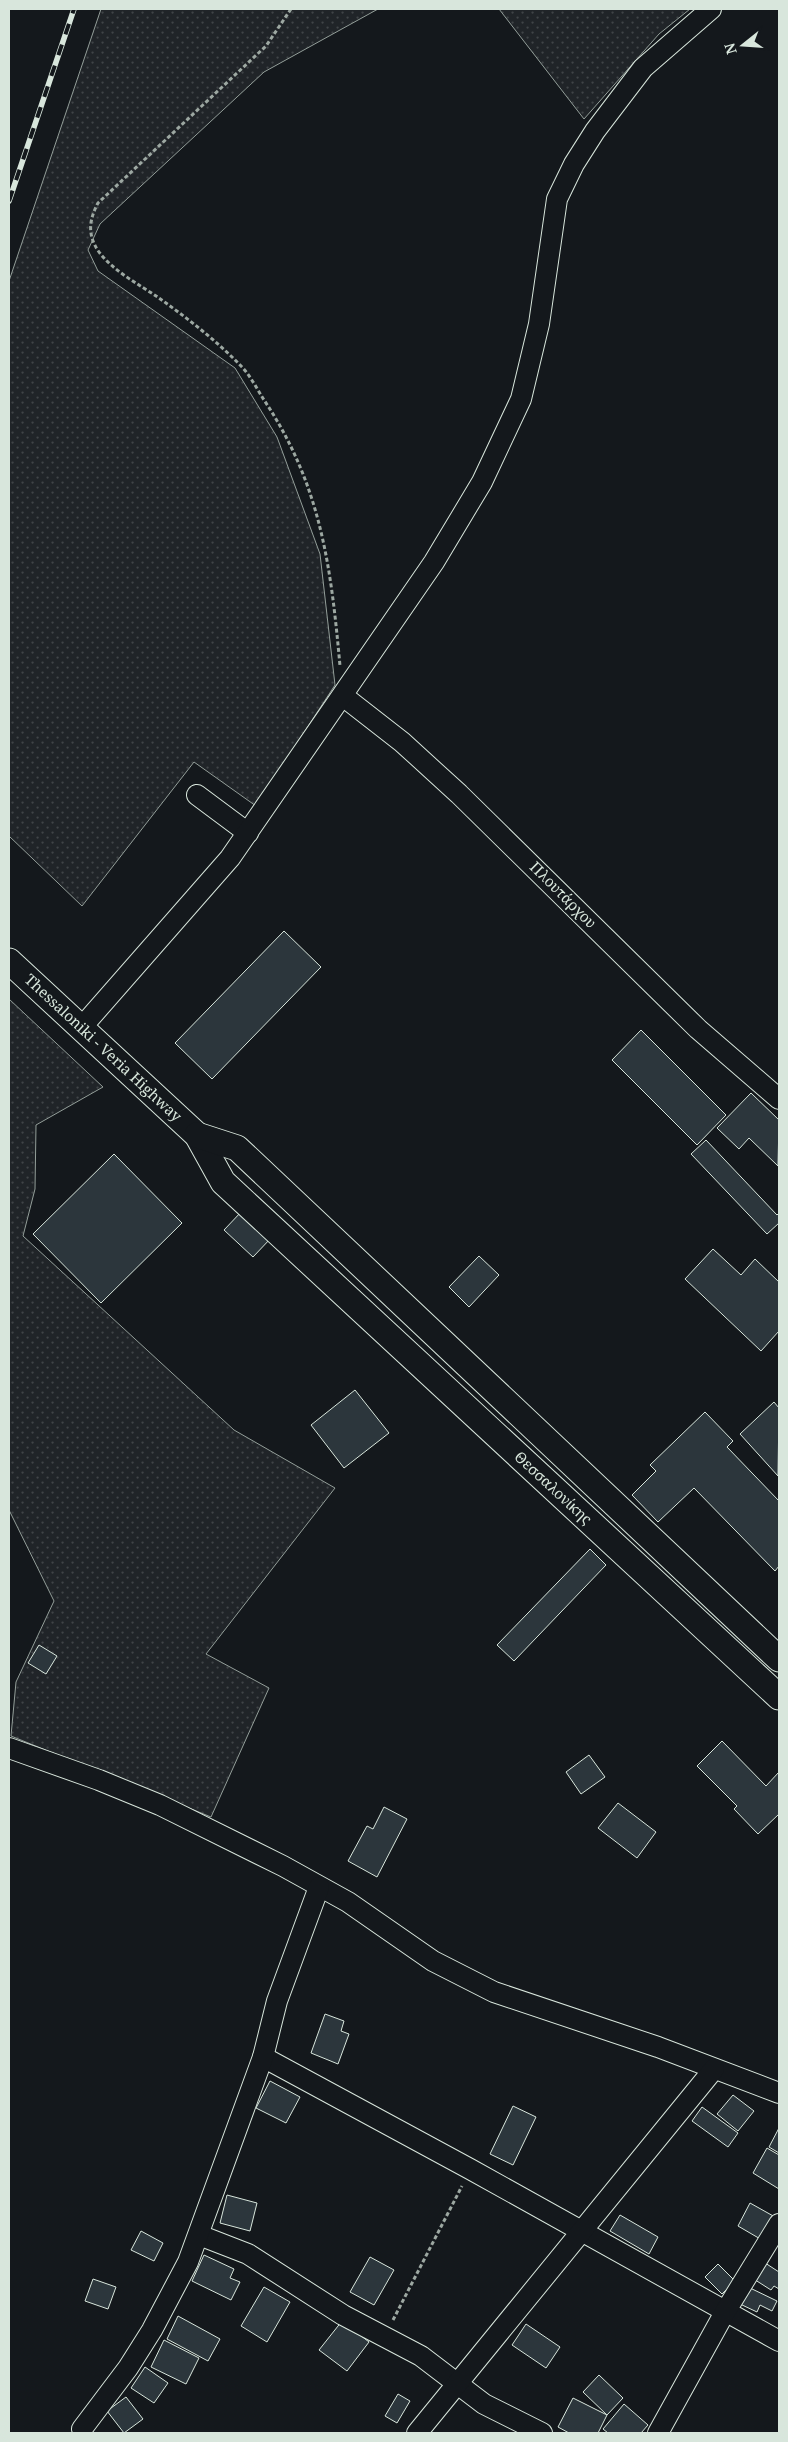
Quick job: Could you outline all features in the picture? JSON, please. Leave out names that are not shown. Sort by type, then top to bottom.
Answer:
[{"type":"main road","name":"Thessaloniki - Veria Highway","points":[[9,960],[197,1135],[223,1182],[327,1279]]},
{"type":"main road","name":"Thessaloniki - Veria Highway","points":[[197,1135],[237,1148],[346,1250]]},
{"type":"main road","name":"Θεσσαλονίκης","points":[[346,1250],[779,1659]]},
{"type":"main road","name":"Θεσσαλονίκης","points":[[327,1279],[779,1697]]},
{"type":"street","points":[[80,1028],[230,858],[434,562],[482,482],[521,398],[539,324],[557,199],[574,164],[595,131],[642,68],[711,9]]},
{"type":"street","name":"Πλουτάρχου","points":[[343,696],[402,742],[459,794],[698,1029],[779,1099]]},
{"type":"street","points":[[198,795],[248,833]]},
{"type":"street","points":[[9,1748],[99,1780],[160,1805],[283,1866],[348,1902],[433,1961],[494,1992],[648,2044],[779,2093]]},
{"type":"street","points":[[82,2429],[122,2376],[174,2292],[198,2234],[263,2057],[277,2001],[319,1887]]},
{"type":"street","points":[[263,2057],[470,2169],[779,2341]]},
{"type":"street","points":[[417,2433],[714,2069]]},
{"type":"street","points":[[658,2433],[725,2312],[779,2224]]},
{"type":"street","points":[[198,2234],[248,2254],[343,2315],[421,2356],[459,2382],[484,2404],[542,2433]]},
{"type":"path","points":[[290,9],[266,46],[98,203],[90,219],[92,238],[99,252],[116,268],[161,300],[242,366],[285,431],[306,479],[325,545],[335,615],[343,696]]},
{"type":"path","points":[[385,2336],[470,2169]]},
{"type":"shaded area","points":[[101,9],[378,9],[264,72],[100,224],[88,250],[98,271],[235,368],[277,437],[320,554],[335,685],[256,806],[194,762],[82,906],[9,836],[9,281]]},
{"type":"shaded area","points":[[499,9],[690,9],[659,34],[584,119]]},
{"type":"shaded area","points":[[9,999],[103,1087],[36,1125],[35,1189],[23,1236],[234,1430],[335,1488],[206,1654],[269,1688],[211,1817],[11,1736],[16,1682],[54,1601],[9,1510]]},
{"type":"building","points":[[284,931],[321,967],[212,1079],[175,1043]]},
{"type":"building","points":[[641,1030],[726,1115],[697,1145],[612,1060]]},
{"type":"building","points":[[751,1093],[779,1120],[778,1166],[749,1138],[739,1149],[717,1128]]},
{"type":"building","points":[[706,1140],[777,1215],[779,1213],[779,1223],[767,1234],[691,1154]]},
{"type":"building","points":[[114,1154],[182,1223],[101,1303],[33,1234]]},
{"type":"building","points":[[242,1211],[271,1238],[253,1257],[224,1230]]},
{"type":"building","points":[[713,1249],[741,1275],[755,1259],[779,1282],[779,1331],[761,1351],[685,1279]]},
{"type":"building","points":[[479,1256],[499,1275],[469,1307],[449,1287]]},
{"type":"building","points":[[355,1390],[389,1433],[344,1468],[311,1425]]},
{"type":"building","points":[[774,1402],[779,1408],[778,1476],[740,1434]]},
{"type":"building","points":[[705,1412],[733,1441],[727,1447],[779,1501],[779,1566],[775,1571],[694,1488],[658,1522],[632,1495],[656,1471],[650,1465]]},
{"type":"building","points":[[590,1549],[606,1565],[514,1661],[497,1645]]},
{"type":"building","points":[[39,1645],[57,1656],[46,1674],[28,1663]]},
{"type":"building","points":[[722,1741],[766,1786],[779,1772],[779,1814],[758,1834],[734,1809],[737,1806],[697,1766]]},
{"type":"building","points":[[589,1755],[605,1777],[581,1794],[566,1772]]},
{"type":"building","points":[[618,1803],[656,1832],[637,1858],[598,1828]]},
{"type":"building","points":[[384,1807],[407,1819],[377,1877],[348,1861],[367,1826],[373,1829]]},
{"type":"building","points":[[325,2014],[344,2021],[341,2031],[349,2034],[338,2064],[311,2053]]},
{"type":"building","points":[[270,2081],[300,2097],[286,2123],[256,2108]]},
{"type":"building","points":[[733,2095],[754,2111],[738,2131],[717,2114]]},
{"type":"building","points":[[513,2106],[536,2117],[513,2165],[490,2154]]},
{"type":"building","points":[[702,2107],[738,2133],[728,2147],[692,2121]]},
{"type":"building","points":[[779,2128],[779,2153],[769,2147]]},
{"type":"building","points":[[767,2148],[779,2155],[779,2189],[753,2173]]},
{"type":"building","points":[[227,2195],[257,2203],[250,2231],[220,2223]]},
{"type":"building","points":[[750,2203],[775,2217],[762,2240],[738,2226]]},
{"type":"building","points":[[620,2215],[658,2237],[649,2254],[610,2231]]},
{"type":"building","points":[[141,2231],[163,2243],[154,2261],[131,2250]]},
{"type":"building","points":[[204,2255],[234,2269],[230,2278],[240,2282],[231,2300],[192,2281]]},
{"type":"building","points":[[370,2257],[394,2270],[374,2305],[350,2292]]},
{"type":"building","points":[[759,2259],[779,2272],[779,2289],[774,2286],[771,2290],[749,2276]]},
{"type":"building","points":[[718,2264],[735,2281],[722,2294],[705,2277]]},
{"type":"building","points":[[93,2279],[116,2287],[108,2309],[85,2301]]},
{"type":"building","points":[[264,2287],[290,2302],[267,2342],[241,2326]]},
{"type":"building","points":[[748,2287],[777,2301],[772,2311],[760,2305],[757,2312],[740,2304]]},
{"type":"building","points":[[178,2316],[220,2339],[208,2361],[167,2339]]},
{"type":"building","points":[[342,2321],[369,2342],[347,2371],[319,2350]]},
{"type":"building","points":[[526,2324],[560,2347],[546,2368],[512,2345]]},
{"type":"building","points":[[164,2340],[199,2358],[186,2384],[151,2367]]},
{"type":"building","points":[[145,2367],[168,2383],[154,2403],[131,2388]]},
{"type":"building","points":[[599,2375],[623,2398],[607,2415],[583,2392]]},
{"type":"building","points":[[398,2394],[410,2401],[397,2423],[385,2416]]},
{"type":"building","points":[[126,2397],[143,2419],[124,2433],[107,2411]]},
{"type":"building","points":[[573,2398],[607,2415],[598,2433],[569,2433],[558,2427]]},
{"type":"building","points":[[624,2404],[648,2425],[641,2433],[608,2433],[603,2429]]},
{"type":"railway","points":[[9,201],[74,9]]}]
